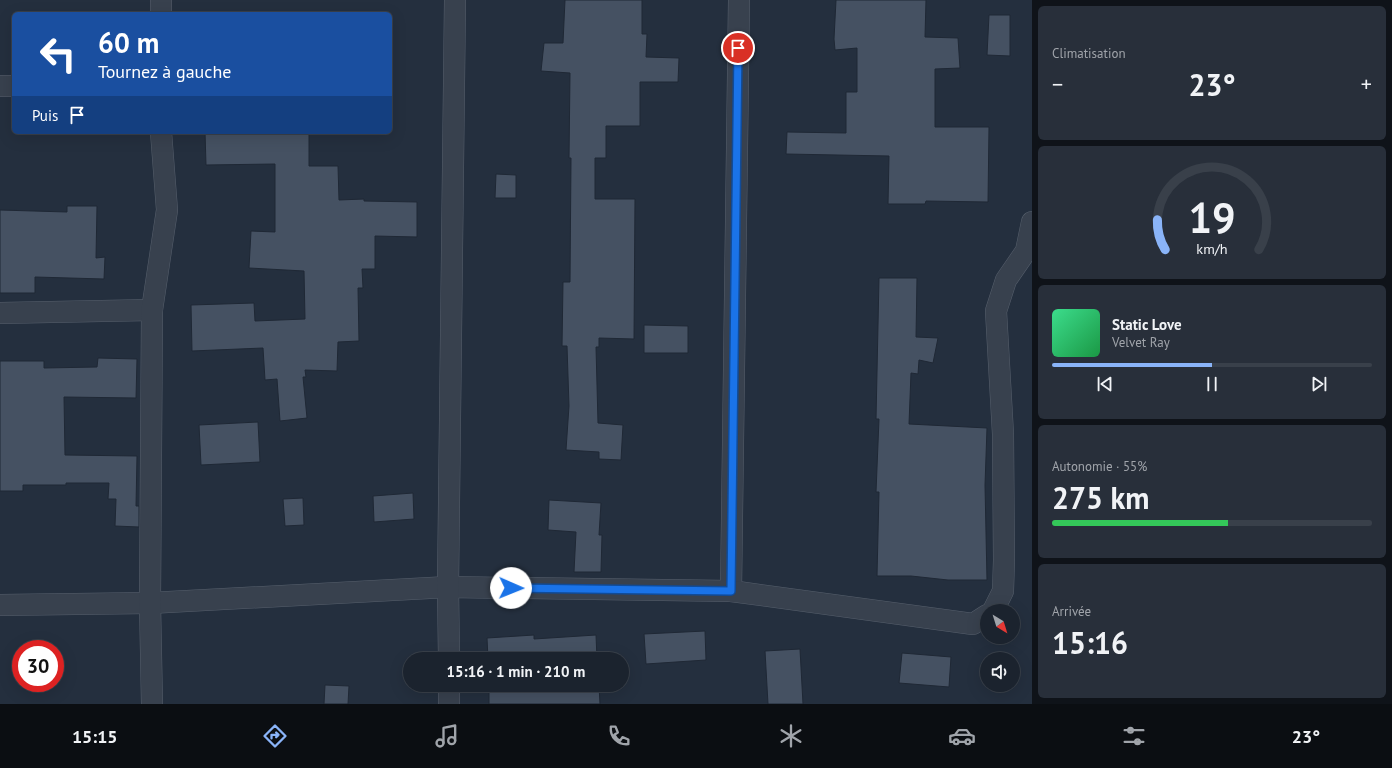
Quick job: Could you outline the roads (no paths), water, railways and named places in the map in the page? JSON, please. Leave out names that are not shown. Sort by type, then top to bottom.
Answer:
[{"type":"street","points":[[161,0],[161,12]]},
{"type":"street","points":[[449,652],[448,587],[455,0]]},
{"type":"street","points":[[731,591],[739,0]]},
{"type":"street","points":[[0,86],[12,86]]},
{"type":"street","points":[[152,704],[150,603],[152,310],[167,210],[161,134]]},
{"type":"street","points":[[996,604],[1003,590],[1004,560],[1003,434],[996,311],[1006,280],[1026,251],[1032,222]]},
{"type":"street","points":[[0,313],[152,310]]},
{"type":"street","points":[[0,605],[150,603],[448,587],[731,591],[973,624],[980,620]]},
{"type":"street","points":[[449,692],[449,704]]}]
